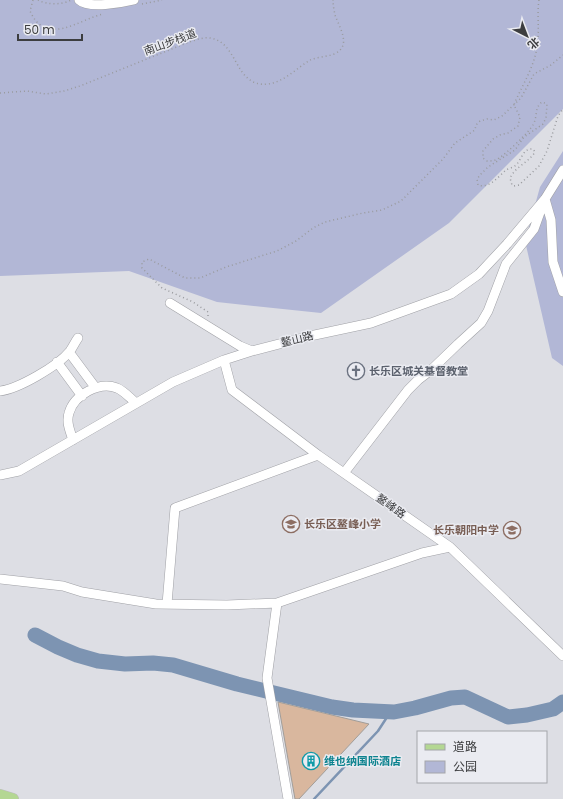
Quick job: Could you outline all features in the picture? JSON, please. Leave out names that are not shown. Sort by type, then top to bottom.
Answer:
[{"type":"main road","points":[[0,795],[13,799]]},
{"type":"street","points":[[79,0],[91,5],[136,2]]},
{"type":"street","name":"鳌山路","points":[[0,475],[18,471],[173,382],[224,360],[252,350],[371,323],[451,294],[479,274],[507,244],[545,199],[563,170]]},
{"type":"street","points":[[545,199],[551,220],[553,262],[563,292]]},
{"type":"street","points":[[344,473],[408,390],[481,323],[488,311],[506,264],[534,230],[545,199]]},
{"type":"street","points":[[170,302],[240,346],[252,350]]},
{"type":"street","points":[[0,391],[7,390],[42,373],[69,352],[78,338]]},
{"type":"street","points":[[69,352],[95,387]]},
{"type":"street","name":"鳌峰路","points":[[224,360],[232,390],[318,455],[450,547],[563,656]]},
{"type":"street","points":[[57,362],[82,396]]},
{"type":"street","points":[[73,440],[68,427],[68,413],[73,404],[95,387],[116,387],[136,403]]},
{"type":"street","points":[[167,604],[175,508],[318,455]]},
{"type":"street","points":[[0,579],[63,586],[82,592],[156,604],[226,605],[277,603],[422,552],[450,547]]},
{"type":"street","points":[[277,603],[267,678],[288,799]]},
{"type":"path","points":[[33,0],[30,11],[38,23],[47,29],[54,30],[71,27],[93,17],[105,14]]},
{"type":"path","points":[[38,0],[52,3],[66,3],[71,0]]},
{"type":"path","points":[[136,2],[162,0]]},
{"type":"path","name":"南山步栈道","points":[[0,92],[27,91],[46,94],[64,91],[202,38],[210,38],[224,44],[237,65],[250,80],[260,84],[269,84],[285,77],[300,66],[314,59],[333,54],[341,49],[345,42],[344,35],[335,13],[333,0]]},
{"type":"path","points":[[514,105],[534,62],[538,37],[537,9],[539,0]]},
{"type":"path","points":[[210,327],[208,312],[193,302],[162,288],[142,268],[142,262],[149,259],[185,278],[200,278],[226,267],[277,251],[296,241],[313,228],[325,222],[382,210],[401,201],[443,159],[455,144],[475,130],[476,125],[480,121],[487,119],[494,120],[502,116],[521,98],[534,74],[551,65],[563,55]]},
{"type":"path","points":[[514,105],[519,114],[519,124],[515,129],[497,137],[490,143],[483,154],[483,158],[487,161],[492,161],[502,156],[531,128],[538,106],[544,101],[547,104],[545,121],[541,126],[524,137],[518,148],[512,153],[492,164],[481,174],[477,181],[480,186],[493,182],[506,170],[515,166],[525,152],[532,149],[535,151],[533,155],[516,170],[510,178],[510,183],[514,186],[522,183],[541,162],[547,151],[558,116],[563,109]]},
{"type":"green space","points":[[0,0],[563,0],[563,109],[449,223],[321,313],[217,302],[129,271],[0,276]]},
{"type":"green space","points":[[563,151],[563,366],[552,358],[525,241],[540,187]]},
{"type":"shaded area","points":[[563,699],[563,705],[535,719],[540,710]]},
{"type":"building","name":"维也纳国际酒店","points":[[278,702],[369,724],[299,799],[295,799]]},
{"type":"waterway","points":[[35,635],[77,655],[98,661],[125,664],[153,663],[173,665],[237,684],[332,707],[353,710],[394,712],[451,698],[465,697],[508,717],[527,715],[553,709],[563,702]]},
{"type":"waterway","points":[[314,799],[378,731],[391,711]]},
{"type":"place","name":"长乐区城关基督教堂","points":[[356,371]]},
{"type":"place","name":"长乐区鳌峰小学","points":[[291,524]]},
{"type":"place","name":"长乐朝阳中学","points":[[512,530]]},
{"type":"place","name":"维也纳国际酒店","points":[[311,761]]}]
